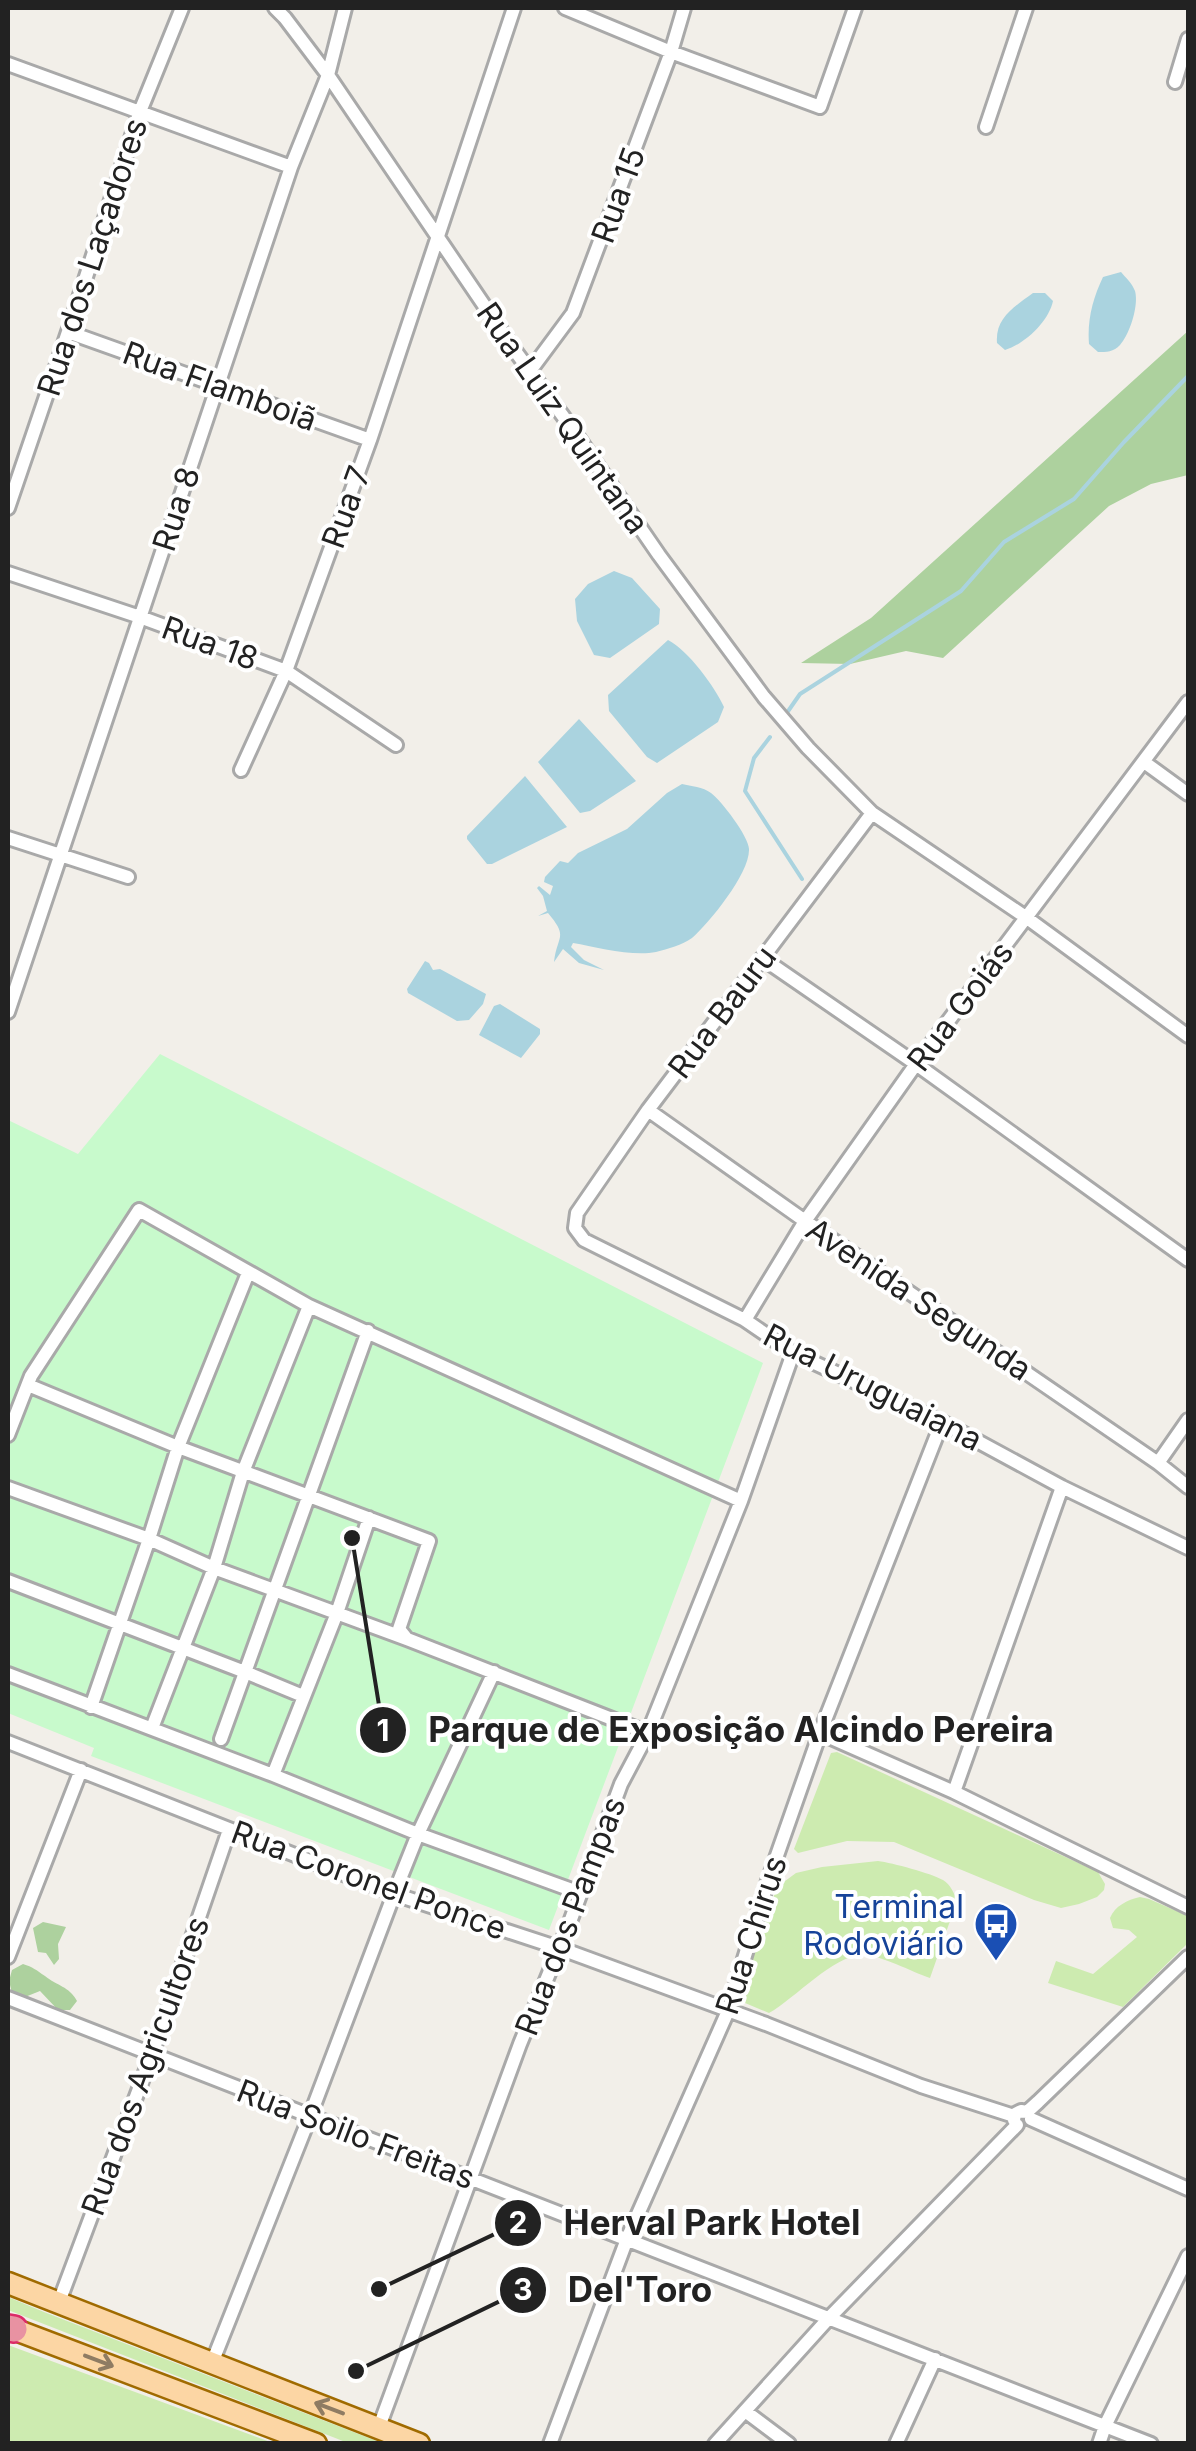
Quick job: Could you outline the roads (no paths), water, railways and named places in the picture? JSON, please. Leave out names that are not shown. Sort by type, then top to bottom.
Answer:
[{"type":"main road","points":[[8,2283],[420,2444]]},
{"type":"main road","points":[[10,2328],[316,2444]]},
{"type":"street","name":"Rua dos Laçadores","points":[[8,508],[139,114],[182,8]]},
{"type":"street","name":"Rua 8","points":[[8,1012],[291,167],[328,76],[345,8]]},
{"type":"street","points":[[438,239],[514,8]]},
{"type":"street","points":[[565,8],[670,52],[820,107],[855,8]]},
{"type":"street","name":"Rua 15","points":[[530,371],[573,314],[684,8]]},
{"type":"street","points":[[986,127],[1026,8]]},
{"type":"street","name":"Rua Luiz Quintana","points":[[283,11],[659,555],[764,698],[808,748],[872,813],[1027,918],[1188,1036]]},
{"type":"street","points":[[1175,82],[1188,39]]},
{"type":"street","points":[[9,65],[291,167]]},
{"type":"street","name":"Rua 7","points":[[242,770],[286,671],[438,239]]},
{"type":"street","name":"Rua Flamboiã","points":[[68,332],[370,440]]},
{"type":"street","name":"Rua 18","points":[[8,573],[286,671],[396,745]]},
{"type":"street","name":"Rua Goiás","points":[[745,1320],[806,1221],[916,1064],[1188,702]]},
{"type":"street","points":[[1144,762],[1188,794]]},
{"type":"street","name":"Rua Bauru","points":[[577,1213],[648,1110],[872,813]]},
{"type":"street","points":[[8,838],[128,877]]},
{"type":"street","points":[[762,958],[1188,1260]]},
{"type":"street","name":"Avenida Segunda","points":[[648,1110],[1158,1462],[1188,1487]]},
{"type":"street","points":[[8,1435],[28,1385],[139,1210],[308,1306],[741,1501]]},
{"type":"street","name":"Rua Uruguaiana","points":[[577,1213],[575,1228],[584,1240],[745,1320],[792,1353],[942,1422],[1062,1487],[1188,1548]]},
{"type":"street","points":[[91,1706],[178,1447],[248,1272]]},
{"type":"street","points":[[152,1728],[214,1568],[243,1472],[308,1306]]},
{"type":"street","points":[[221,1738],[368,1332]]},
{"type":"street","name":"Rua dos Pampas","points":[[378,2427],[620,1784],[648,1733],[741,1501],[792,1353]]},
{"type":"street","points":[[28,1385],[178,1447],[429,1541],[399,1629],[406,1638]]},
{"type":"street","points":[[1158,1462],[1188,1420]]},
{"type":"street","name":"Rua Chirus","points":[[550,2444],[627,2239],[728,2011],[820,1733],[942,1422]]},
{"type":"street","points":[[954,1792],[1062,1487]]},
{"type":"street","points":[[8,1488],[150,1539],[214,1568],[648,1733]]},
{"type":"street","points":[[272,1774],[337,1613],[369,1518]]},
{"type":"street","points":[[8,1580],[303,1696]]},
{"type":"street","points":[[212,2363],[418,1834],[494,1672]]},
{"type":"street","points":[[8,1674],[580,1894]]},
{"type":"street","points":[[820,1733],[954,1792],[1188,1908]]},
{"type":"street","name":"Rua Coronel Ponce","points":[[8,1742],[394,1894],[559,1948],[921,2086],[1022,2118],[1188,2189]]},
{"type":"street","points":[[8,1957],[81,1770]]},
{"type":"street","name":"Rua dos Agricultores","points":[[59,2302],[152,2054],[229,1830]]},
{"type":"street","points":[[715,2444],[828,2318],[1022,2118],[1188,1957]]},
{"type":"street","name":"Rua Soilo Freitas","points":[[8,1998],[1151,2444]]},
{"type":"street","points":[[1099,2444],[1188,2256]]},
{"type":"street","points":[[896,2444],[935,2359]]},
{"type":"street","points":[[745,2412],[789,2444]]},
{"type":"water","points":[[1121,272],[1135,291],[1133,319],[1118,347],[1098,352],[1089,344],[1094,301],[1103,277]]},
{"type":"water","points":[[1033,293],[1045,293],[1053,301],[1051,309],[1035,331],[1005,350],[997,343],[999,327],[1007,314]]},
{"type":"water","points":[[614,571],[632,578],[660,609],[659,624],[610,658],[594,655],[577,621],[575,599],[588,584]]},
{"type":"water","points":[[668,640],[700,670],[724,707],[718,722],[657,763],[647,757],[609,711],[608,695]]},
{"type":"water","points":[[579,719],[636,781],[590,811],[580,813],[538,762]]},
{"type":"water","points":[[525,776],[567,827],[487,864],[467,836]]},
{"type":"water","points":[[682,784],[704,789],[716,797],[748,843],[748,859],[727,897],[692,938],[675,946],[637,953],[573,943],[571,947],[584,960],[604,970],[579,963],[563,949],[554,962],[560,932],[548,913],[538,916],[547,911],[537,888],[550,895],[553,886],[544,882],[545,877],[560,861],[568,863],[578,853],[627,829]]},
{"type":"water","points":[[425,961],[433,970],[440,969],[486,994],[469,1020],[457,1021],[408,993]]},
{"type":"water","points":[[500,1004],[540,1029],[521,1058],[479,1035],[494,1006]]},
{"type":"waterway","points":[[784,717],[800,694],[961,591],[1004,542],[1074,499],[1188,376]]},
{"type":"waterway","points":[[770,737],[754,758],[745,791],[802,879]]},
{"type":"place","name":"Parque de Exposição Alcindo Pereira","points":[[352,1538]]},
{"type":"place","name":"Terminal Rodoviário","points":[[996,1962]]},
{"type":"place","name":"Herval Park Hotel","points":[[379,2289]]},
{"type":"place","name":"Del'Toro","points":[[356,2371]]}]
